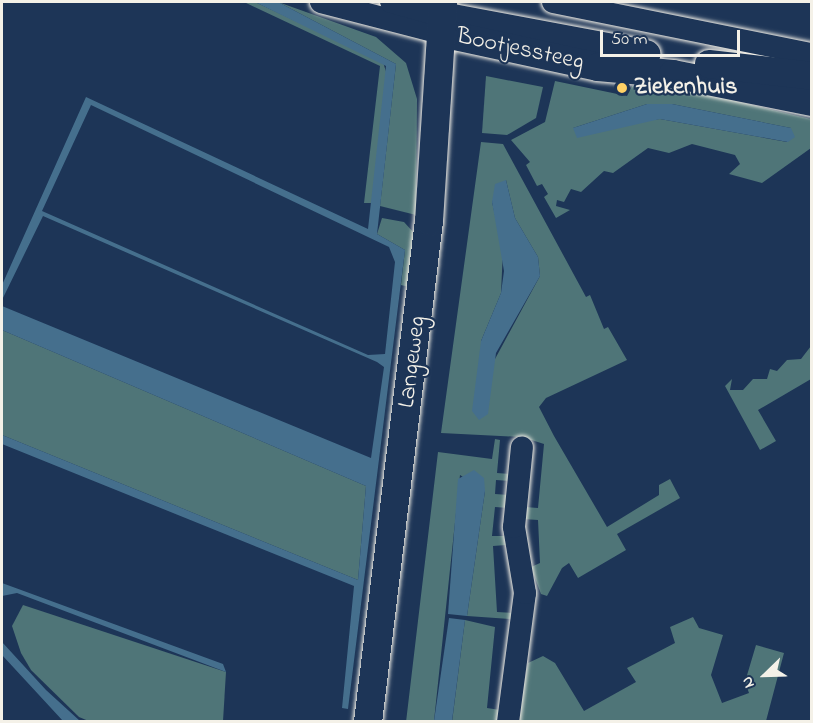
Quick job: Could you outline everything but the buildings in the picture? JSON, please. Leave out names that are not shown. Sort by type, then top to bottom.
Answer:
[{"type":"main road","name":"Bootjessteeg","points":[[442,17],[616,50],[812,76]]},
{"type":"main road","name":"Bootjessteeg","points":[[442,17],[598,67],[673,74],[812,102]]},
{"type":"main road","name":"Langeweg","points":[[368,722],[430,210],[442,17]]},
{"type":"street","points":[[321,2],[442,17]]},
{"type":"street","points":[[392,2],[442,17]]},
{"type":"street","points":[[553,2],[812,54]]},
{"type":"street","points":[[508,722],[525,593],[514,527],[522,447]]},
{"type":"green space","points":[[244,2],[255,2],[383,62],[387,75],[372,203],[364,203],[380,66]]},
{"type":"green space","points":[[278,2],[376,37],[406,63],[417,99],[416,215],[380,206],[396,64]]},
{"type":"green space","points":[[486,76],[543,87],[536,118],[507,135],[482,133]]},
{"type":"green space","points":[[555,81],[627,96],[632,86],[667,81],[700,86],[735,101],[811,119],[811,148],[762,183],[729,174],[740,164],[735,155],[692,144],[669,153],[648,148],[613,173],[604,171],[581,192],[571,189],[564,202],[557,200],[556,206],[570,210],[556,218],[544,197],[548,194],[542,184],[537,186],[526,165],[530,162],[511,140],[545,122]],"holes":[[[647,104],[672,104],[791,128],[787,142],[660,119],[573,128]]]},
{"type":"green space","points":[[481,142],[503,144],[586,297],[590,295],[604,329],[608,327],[627,360],[546,398],[539,407],[607,527],[659,495],[659,485],[670,479],[680,498],[617,534],[626,550],[578,578],[569,563],[562,568],[547,596],[541,594],[531,567],[540,563],[538,520],[523,519],[525,507],[538,508],[544,444],[522,437],[441,433]],"holes":[[[506,180],[515,218],[538,257],[540,276],[495,359],[481,341],[501,293],[503,250],[492,202]]]},
{"type":"green space","points":[[382,218],[404,222],[414,233],[409,287],[401,285],[405,250],[377,234]]},
{"type":"green space","points":[[2,330],[366,486],[358,580],[2,435]]},
{"type":"green space","points":[[811,346],[811,379],[758,410],[776,441],[760,450],[725,386],[732,379],[730,390],[743,390],[753,379],[767,379],[770,369],[777,371],[787,360],[801,359]]},
{"type":"green space","points":[[495,439],[500,440],[497,473],[511,474],[510,481],[496,480],[495,494],[509,495],[508,508],[495,507],[492,536],[506,536],[506,545],[493,546],[497,612],[512,613],[511,619],[467,616],[485,491],[460,475],[434,721],[406,722],[438,452],[492,459]]},
{"type":"green space","points":[[23,605],[226,672],[223,721],[91,722],[79,717],[31,670],[21,653],[12,626]]},
{"type":"green space","points":[[693,617],[699,628],[723,635],[711,675],[722,703],[749,693],[745,682],[756,645],[784,653],[766,721],[517,722],[528,663],[543,656],[555,663],[584,711],[636,682],[627,668],[675,643],[670,627]]},
{"type":"green space","points":[[465,620],[495,627],[487,708],[500,710],[499,721],[452,722]]},
{"type":"water","points":[[255,2],[278,2],[396,64],[377,234],[405,250],[348,709],[342,708],[354,586],[2,444],[2,435],[358,580],[366,486],[2,330],[2,306],[371,458],[384,367],[43,216],[2,300],[2,285],[86,97],[368,229],[386,66]],"holes":[[[91,105],[389,247],[395,262],[385,354],[368,355],[42,211]]]},
{"type":"water","points":[[647,104],[672,104],[791,128],[795,137],[788,142],[660,119],[577,138],[573,128]]},
{"type":"water","points":[[506,180],[515,218],[538,257],[540,276],[496,353],[488,414],[479,420],[472,411],[481,341],[501,293],[504,271],[492,202],[495,184]]},
{"type":"water","points":[[474,470],[484,478],[485,491],[467,616],[448,614],[458,479]]},
{"type":"water","points":[[2,583],[223,664],[226,672],[17,593],[2,596]]},
{"type":"water","points":[[449,618],[465,620],[452,721],[434,721]]},
{"type":"water","points":[[2,642],[46,690],[80,721],[63,721],[2,655]]},
{"type":"place","name":"Ziekenhuis","points":[[622,88]]}]
